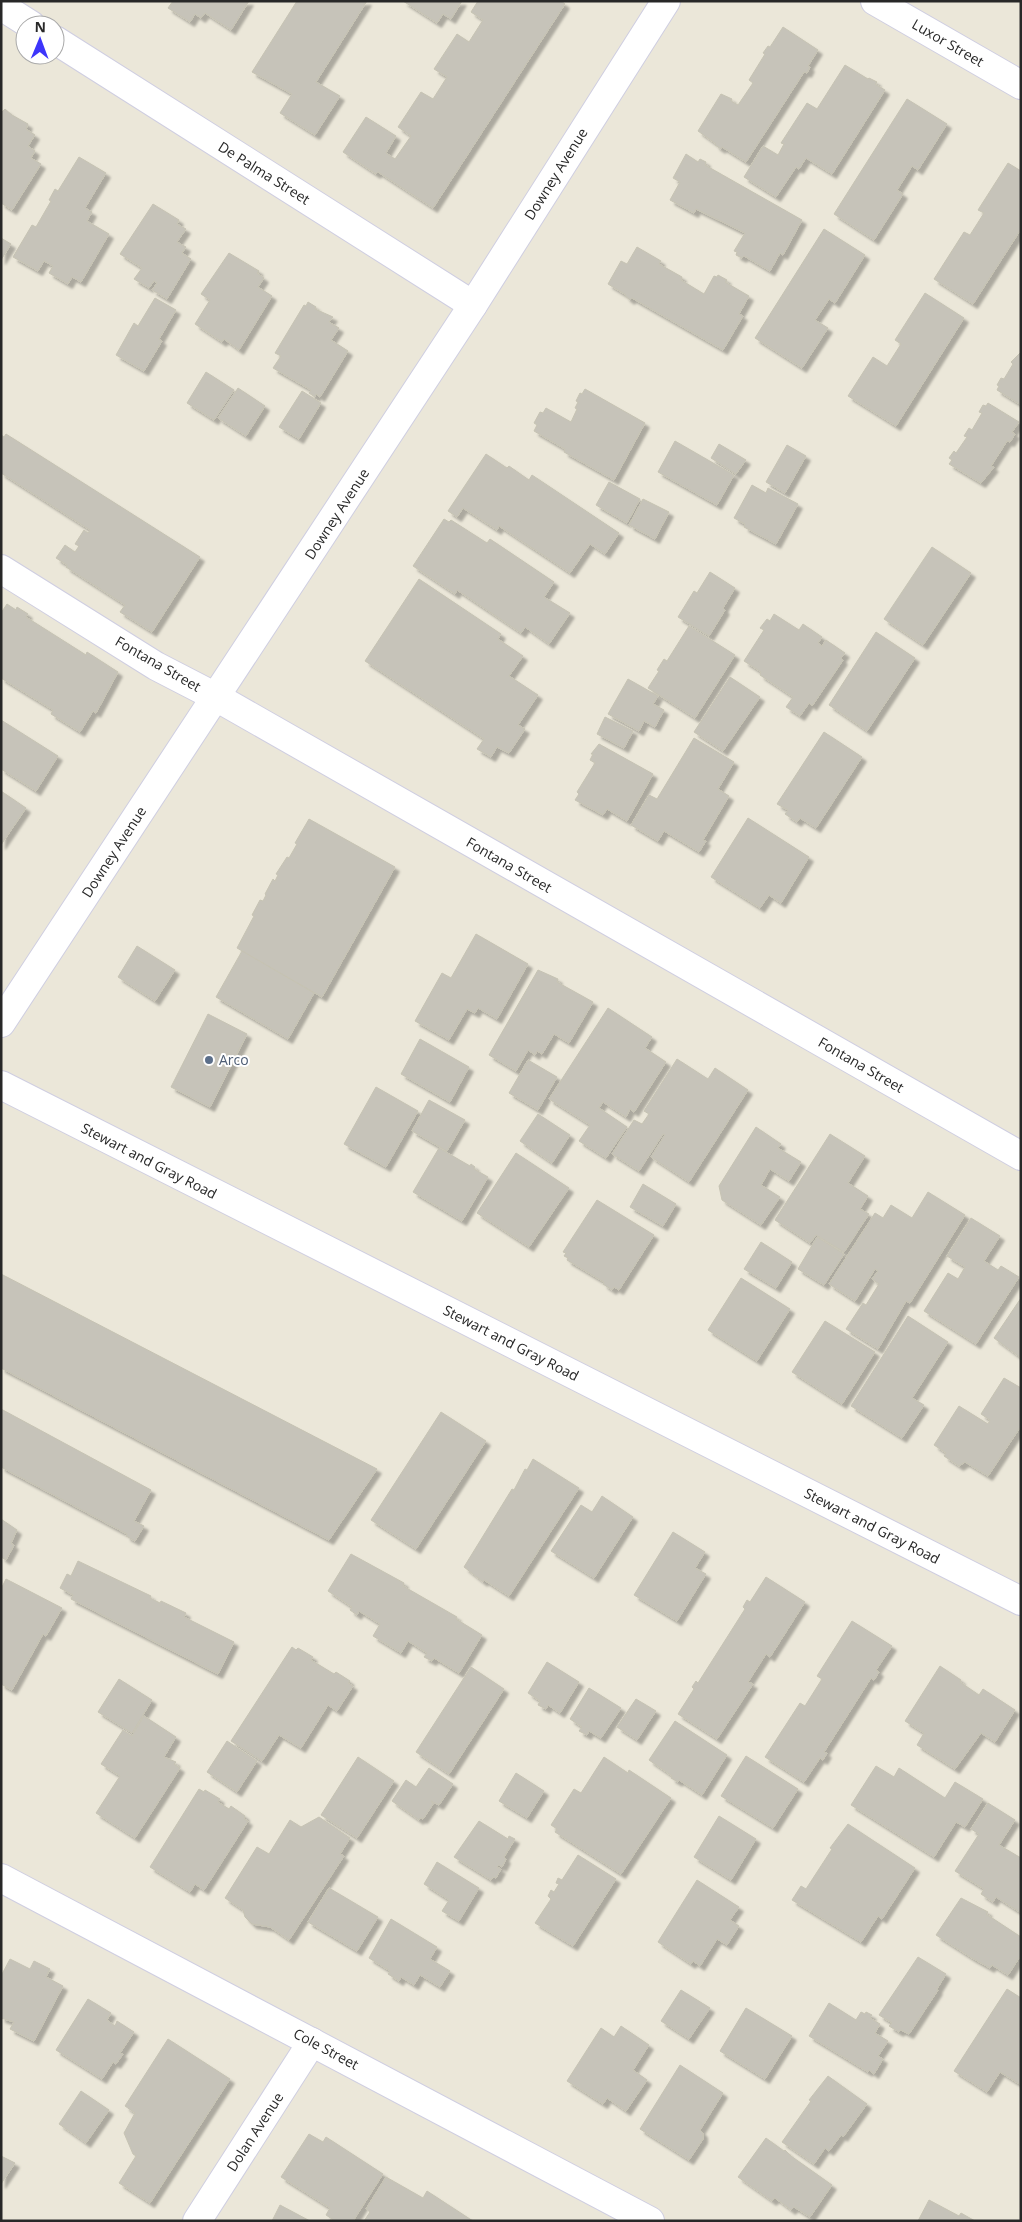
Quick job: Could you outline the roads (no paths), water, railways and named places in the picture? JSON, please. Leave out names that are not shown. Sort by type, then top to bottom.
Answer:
[{"type":"street","name":"Downey Avenue","points":[[1,1023],[473,305],[666,1]]},
{"type":"street","name":"Luxor Street","points":[[875,1],[1021,85]]},
{"type":"street","points":[[1,6],[15,15]]},
{"type":"street","name":"De Palma Street","points":[[65,46],[473,305]]},
{"type":"street","name":"Fontana Street","points":[[1,569],[156,666],[216,697],[1021,1156]]},
{"type":"street","name":"Stewart and Gray Road","points":[[1,1085],[1021,1601]]},
{"type":"street","name":"Cole Street","points":[[1,1878],[650,2221]]},
{"type":"street","name":"Dolan Avenue","points":[[197,2221],[312,2042]]},
{"type":"place","name":"Arco","points":[[209,1060]]}]
